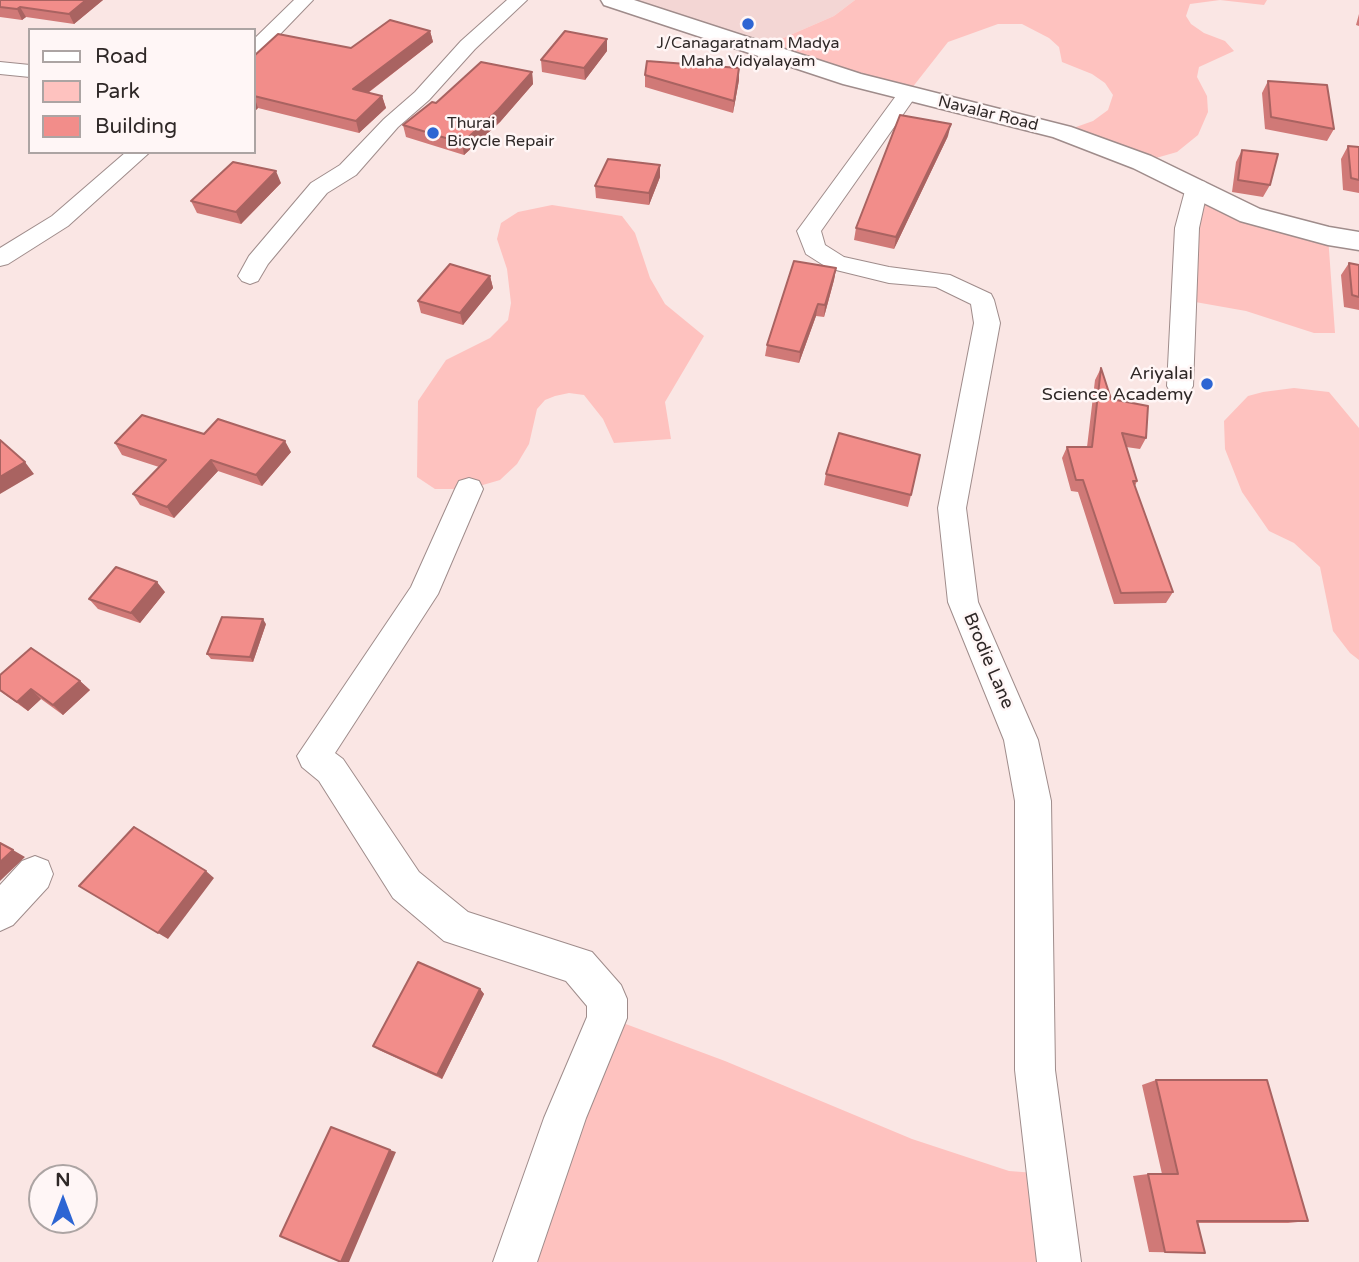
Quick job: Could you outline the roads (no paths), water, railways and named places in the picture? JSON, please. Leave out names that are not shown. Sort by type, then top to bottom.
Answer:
[{"type":"street","points":[[256,48],[304,0]]},
{"type":"street","points":[[250,276],[257,261],[319,188],[348,170],[391,123],[422,96],[468,45],[518,0]]},
{"type":"street","name":"Navalar Road","points":[[612,0],[805,64],[1062,132],[1142,162],[1250,215],[1328,236],[1359,241]]},
{"type":"street","points":[[0,68],[28,71]]},
{"type":"street","name":"Brodie Lane","points":[[908,93],[809,231],[814,249],[836,263],[889,275],[941,281],[982,300],[988,323],[952,508],[963,602],[1021,740],[1033,801],[1035,1070],[1059,1262]]},
{"type":"street","points":[[0,259],[60,221],[137,154]]},
{"type":"street","points":[[1180,386],[1187,228],[1197,187]]},
{"type":"street","points":[[469,489],[423,594],[314,756],[331,770],[406,885],[457,928],[578,966],[607,999],[607,1018],[565,1118],[515,1262]]},
{"type":"street","points":[[0,912],[35,874]]},
{"type":"place","name":"J/Canagaratnam Madya Maha Vidyalayam","points":[[748,24]]},
{"type":"place","name":"Thurai Bicycle Repair","points":[[433,133]]},
{"type":"place","name":"Ariyalai Science Academy","points":[[1207,384]]}]
